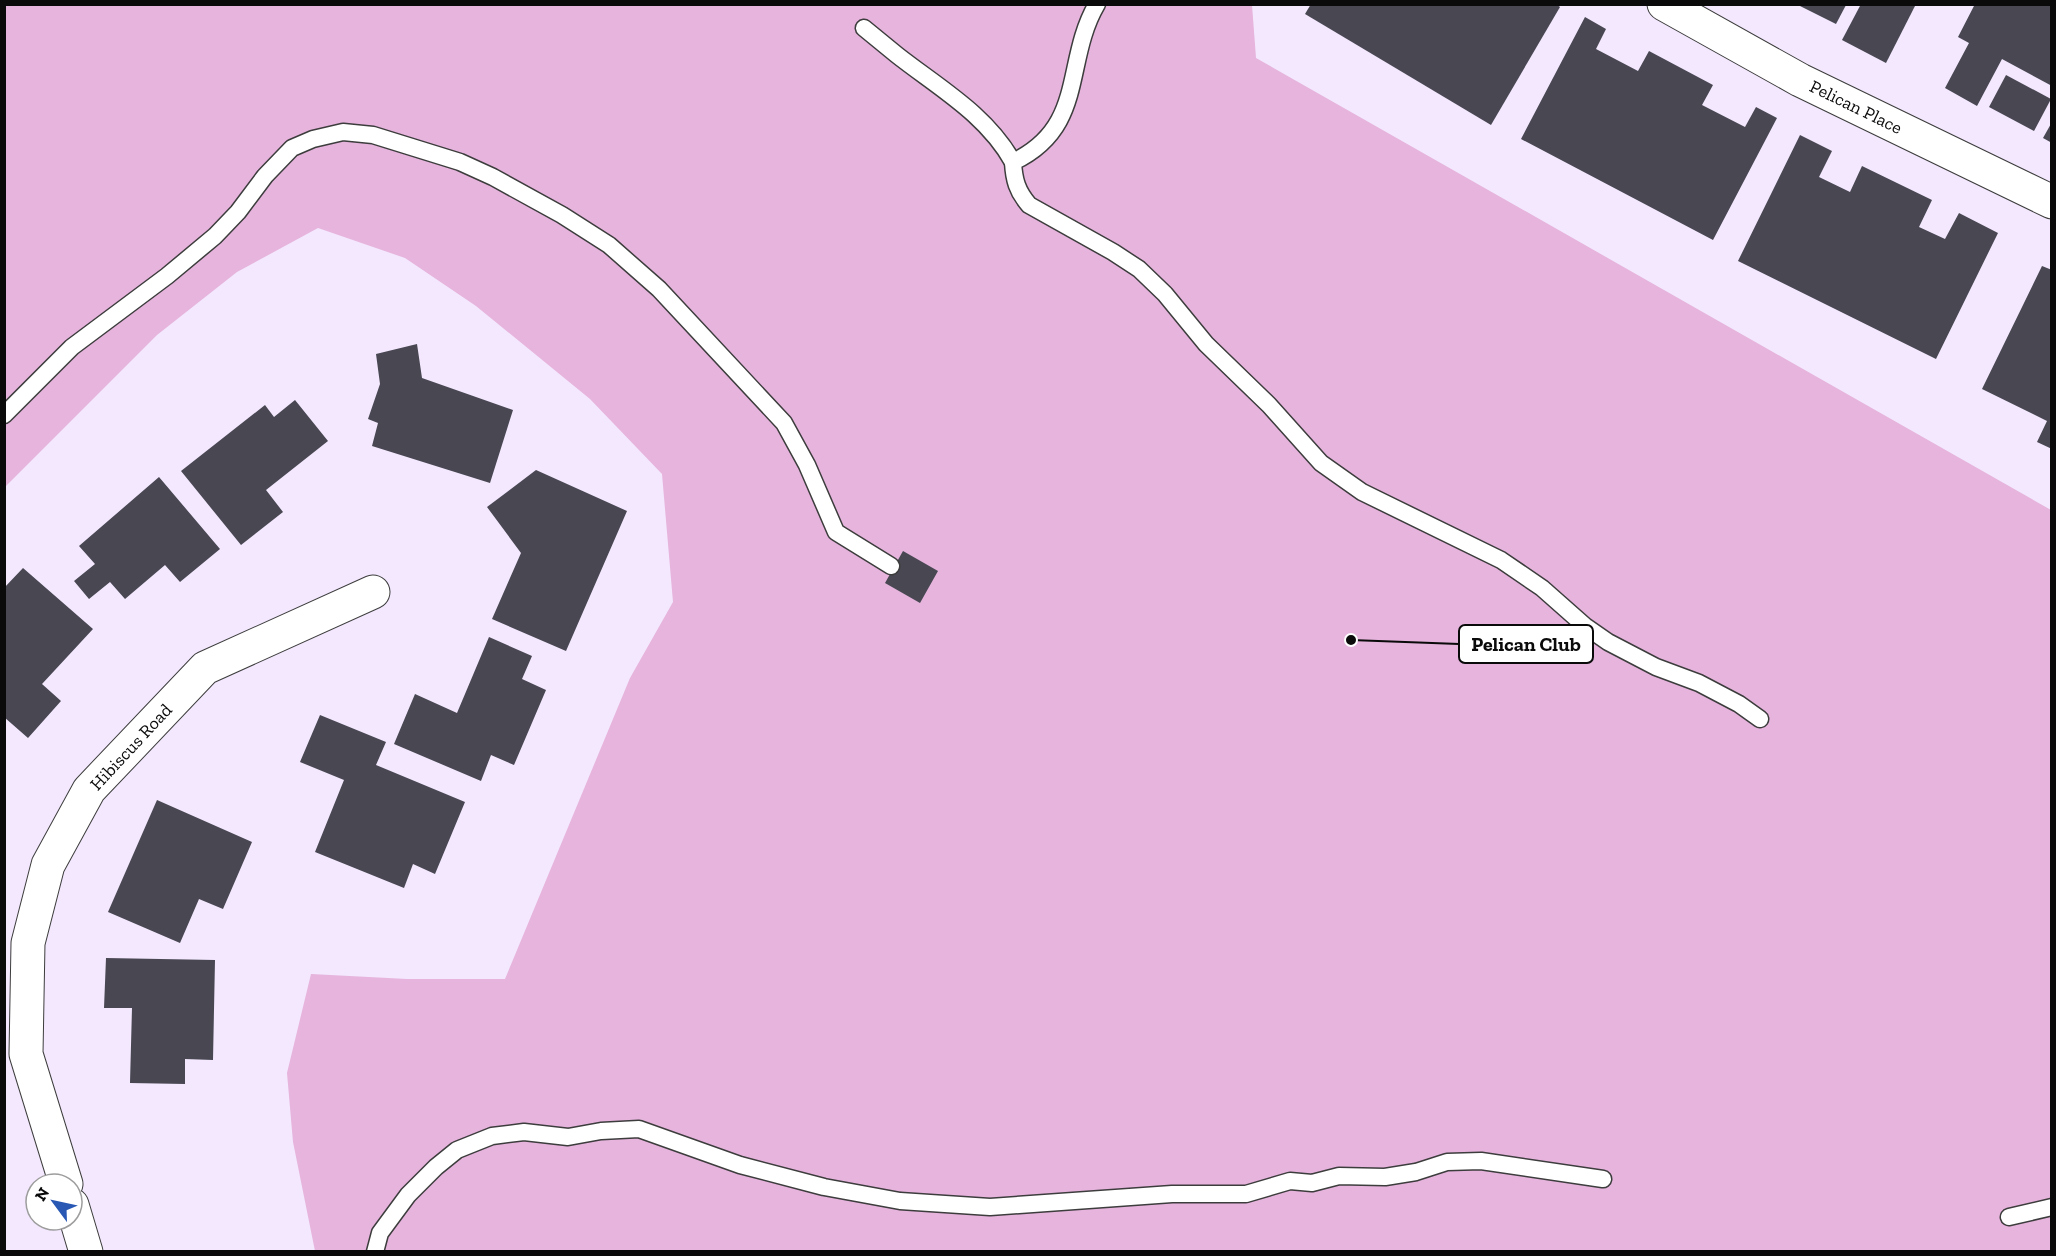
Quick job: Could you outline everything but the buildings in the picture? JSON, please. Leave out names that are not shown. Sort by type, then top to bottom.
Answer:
[{"type":"street","name":"Pelican Place","points":[[1664,4],[1800,80],[2052,202]]},
{"type":"street","name":"Hibiscus Road","points":[[62,1172],[26,1054],[28,943],[48,865],[89,789],[205,668],[373,592]]},
{"type":"street","points":[[80,1232],[86,1251]]},
{"type":"lane","points":[[1013,162],[1030,154],[1047,140],[1058,122],[1071,91],[1087,21],[1097,4]]},
{"type":"lane","points":[[864,28],[966,107],[1004,147],[1013,162],[1015,182],[1020,195],[1029,205],[1139,268],[1165,294],[1206,344],[1269,405],[1321,463],[1362,492],[1501,560],[1542,588],[1585,626],[1608,642],[1656,667],[1699,683],[1739,704],[1760,719]]},
{"type":"lane","points":[[4,415],[72,347],[167,276],[215,236],[238,212],[265,176],[292,148],[313,139],[343,132],[373,135],[460,162],[493,177],[562,215],[609,245],[659,289],[783,423],[807,465],[836,532],[891,566]]},
{"type":"lane","points":[[375,1251],[380,1233],[408,1195],[457,1150],[492,1136],[524,1132],[568,1137],[601,1131],[639,1129],[740,1165],[824,1187],[900,1201],[990,1208],[1172,1194],[1246,1194],[1290,1181],[1312,1183],[1339,1176],[1385,1177],[1416,1172],[1447,1162],[1481,1161],[1603,1179]]},
{"type":"lane","points":[[2008,1217],[2052,1207]]},
{"type":"shaded area","points":[[5,5],[1252,5],[1256,58],[2051,510],[2051,1251],[315,1251],[293,1142],[287,1073],[311,974],[407,979],[505,979],[630,678],[673,602],[662,474],[590,399],[476,306],[405,258],[318,228],[237,272],[157,335],[5,487]]},
{"type":"place","name":"Pelican Club","points":[[1351,640]]}]
